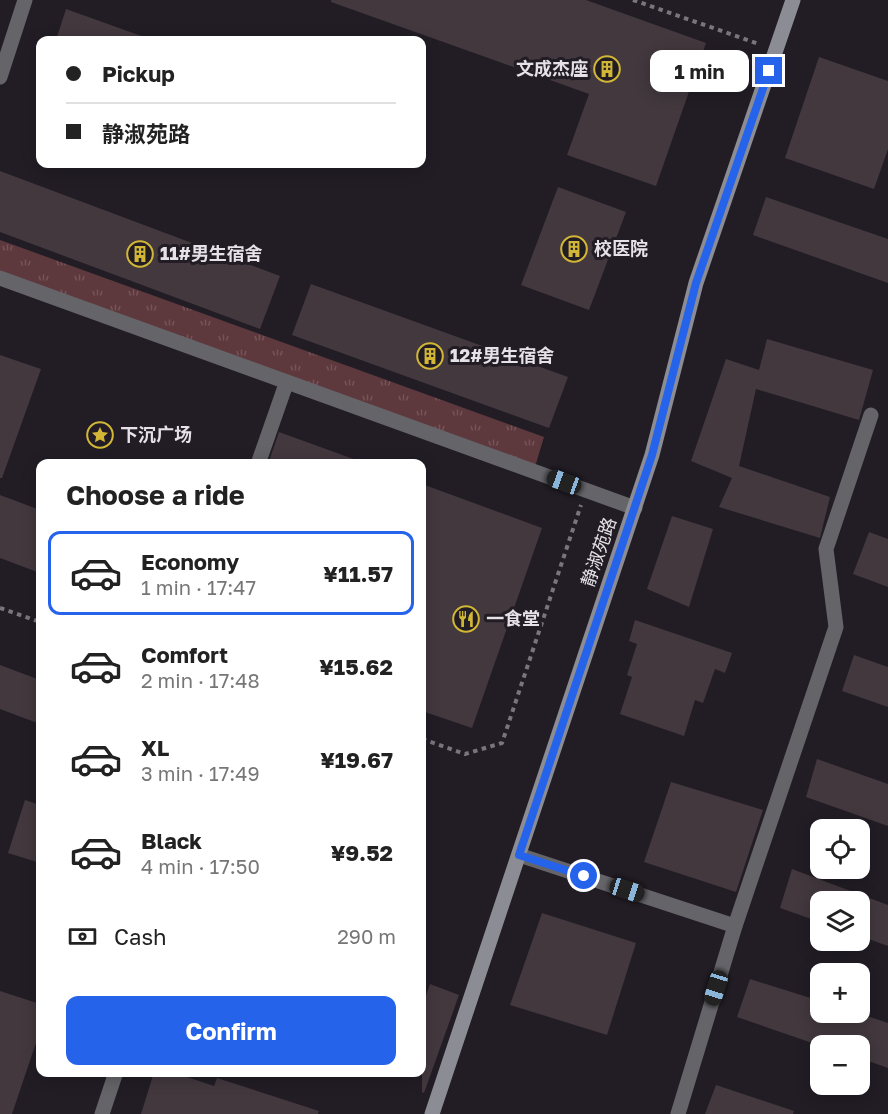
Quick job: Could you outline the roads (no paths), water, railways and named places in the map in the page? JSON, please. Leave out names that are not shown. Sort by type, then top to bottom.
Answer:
[{"type":"street","points":[[0,77],[25,0]]},
{"type":"street","name":"静淑苑路","points":[[432,1114],[635,508],[652,455],[696,283],[793,0]]},
{"type":"street","points":[[0,278],[286,384],[635,508]]},
{"type":"street","points":[[260,459],[286,384]]},
{"type":"street","points":[[678,1114],[735,926],[836,627],[826,549],[871,415]]},
{"type":"street","points":[[519,855],[735,926]]},
{"type":"street","points":[[102,1114],[114,1077]]},
{"type":"place","name":"文成杰座","points":[[607,69]]},
{"type":"place","name":"校医院","points":[[574,249]]},
{"type":"place","name":"11#男生宿舍","points":[[140,254]]},
{"type":"place","name":"12#男生宿舍","points":[[430,356]]},
{"type":"place","name":"下沉广场","points":[[100,435]]},
{"type":"place","name":"一食堂","points":[[466,619]]}]
